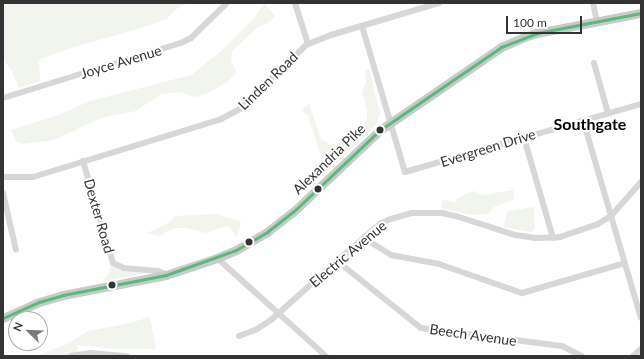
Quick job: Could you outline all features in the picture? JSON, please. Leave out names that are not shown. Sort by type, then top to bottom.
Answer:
[{"type":"main road","name":"Alexandria Pike","points":[[3,318],[39,302],[73,292],[166,275],[217,258],[268,232],[288,216],[363,145],[390,122],[510,42],[537,33],[641,13]]},
{"type":"street","name":"Joyce Avenue","points":[[3,98],[181,43],[191,38],[227,3]]},
{"type":"street","points":[[295,3],[308,44]]},
{"type":"street","name":"Linden Road","points":[[3,177],[33,177],[202,126],[228,116],[240,109],[308,44],[331,35],[439,3]]},
{"type":"street","points":[[594,3],[597,22]]},
{"type":"street","points":[[362,26],[390,122]]},
{"type":"street","points":[[594,63],[608,113]]},
{"type":"street","name":"Evergreen Drive","points":[[390,122],[405,172],[641,104]]},
{"type":"street","points":[[583,120],[640,314]]},
{"type":"street","points":[[524,138],[553,238]]},
{"type":"street","name":"Dexter Road","points":[[83,161],[112,261],[116,266],[158,271],[166,275]]},
{"type":"street","name":"Electric Avenue","points":[[238,336],[256,329],[278,313],[337,260],[386,220],[412,213],[424,212],[459,217],[515,236],[553,238],[580,231],[611,216],[641,182]]},
{"type":"street","points":[[3,193],[16,250]]},
{"type":"street","points":[[364,238],[391,255],[439,264],[522,293],[625,264]]},
{"type":"street","points":[[217,258],[326,356]]},
{"type":"street","name":"Beech Avenue","points":[[337,260],[421,328],[557,345],[572,353],[582,356]]},
{"type":"street","points":[[633,356],[641,349]]},
{"type":"street","points":[[71,356],[91,353],[127,356]]},
{"type":"shaded area","points":[[3,3],[188,3],[178,8],[166,19],[148,26],[71,48],[41,59],[39,62],[40,81],[19,88],[11,69],[3,60]]},
{"type":"shaded area","points":[[264,3],[275,16],[270,22],[259,26],[232,51],[231,60],[237,73],[226,83],[206,94],[195,97],[180,92],[161,94],[136,111],[101,118],[54,140],[23,144],[16,141],[11,130],[58,115],[90,101],[191,75],[220,52],[255,17]]},
{"type":"shaded area","points":[[369,68],[380,114],[376,125],[330,170],[323,167],[312,173],[314,166],[321,163],[322,159],[308,116],[301,110],[309,104],[321,139],[324,141],[330,144],[337,144],[351,137],[367,120],[367,108],[362,93],[366,83],[365,71]]},
{"type":"shaded area","points":[[513,190],[515,199],[494,207],[488,214],[471,215],[441,208],[442,200],[456,202],[457,198],[474,191],[483,195]]},
{"type":"shaded area","points":[[534,207],[535,229],[531,232],[503,227],[508,211]]},
{"type":"shaded area","points":[[217,214],[241,222],[237,238],[230,227],[226,226],[206,233],[186,228],[175,228],[159,236],[147,233],[168,223],[176,216]]},
{"type":"shaded area","points":[[111,265],[120,269],[151,272],[102,282],[109,273]]},
{"type":"shaded area","points":[[150,317],[156,349],[116,349],[77,345],[79,356],[42,356],[41,354],[67,344],[88,331],[126,324]]},
{"type":"transit line","points":[[3,318],[39,302],[63,295],[166,275],[236,250],[267,232],[293,212],[380,130],[501,47],[537,33],[641,13]]},
{"type":"district","name":"Southgate","points":[[590,124]]}]
